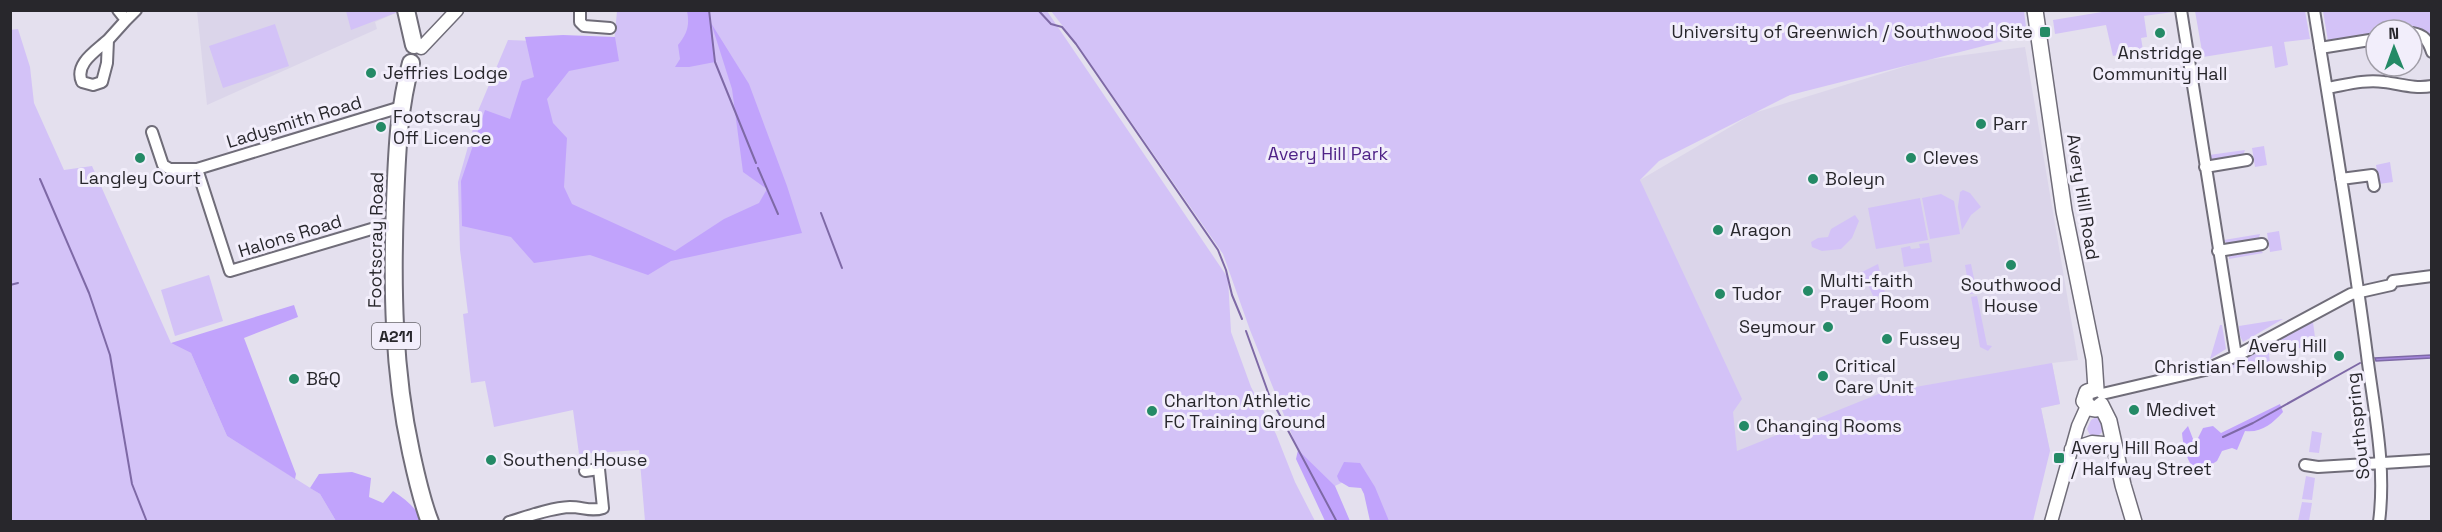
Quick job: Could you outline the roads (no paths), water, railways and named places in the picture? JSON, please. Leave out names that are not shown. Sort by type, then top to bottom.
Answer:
[{"type":"main road","name":"A211","points":[[406,10],[418,47]]},
{"type":"main road","name":"Avery Hill Road","points":[[2035,10],[2064,211],[2094,359],[2097,399]]},
{"type":"main road","name":"Footscray Road","points":[[418,47],[408,48],[405,53],[406,59],[411,63],[401,106],[394,224],[394,302],[400,395],[414,467],[430,522]]},
{"type":"main road","points":[[2097,399],[2107,416],[2134,522]]},
{"type":"street","points":[[118,10],[126,20]]},
{"type":"street","points":[[108,40],[136,10]]},
{"type":"street","points":[[418,47],[457,10]]},
{"type":"street","points":[[580,10],[580,22],[584,26],[610,28]]},
{"type":"street","points":[[2181,10],[2236,356]]},
{"type":"street","name":"Southspring","points":[[2314,10],[2359,291],[2380,463],[2379,522]]},
{"type":"street","points":[[2424,37],[2432,52]]},
{"type":"street","points":[[2320,48],[2364,41]]},
{"type":"street","points":[[2327,88],[2367,81],[2385,82],[2409,88],[2432,86]]},
{"type":"street","name":"Ladysmith Road","points":[[197,169],[401,106]]},
{"type":"street","points":[[152,132],[163,165],[170,169],[197,169]]},
{"type":"street","points":[[2205,166],[2247,160]]},
{"type":"street","name":"Halons Road","points":[[197,169],[230,271],[394,224]]},
{"type":"street","points":[[2341,179],[2372,175]]},
{"type":"street","points":[[2218,251],[2262,244]]},
{"type":"street","points":[[2097,399],[2188,375],[2236,356],[2328,305],[2359,291],[2364,292],[2391,285],[2393,281],[2432,276]]},
{"type":"street","name":"Avery Hill Road","points":[[2051,522],[2080,418],[2097,399]]},
{"type":"street","points":[[2071,449],[2092,442],[2114,444]]},
{"type":"street","points":[[2305,465],[2318,467],[2432,460]]},
{"type":"street","points":[[509,522],[560,508],[573,507],[592,511],[603,508],[599,469],[585,471]]},
{"type":"waterway","points":[[709,10],[715,62],[756,163]]},
{"type":"waterway","points":[[1038,10],[1051,24],[1062,27],[1076,44],[1218,250],[1242,319]]},
{"type":"waterway","points":[[758,168],[778,214]]},
{"type":"waterway","points":[[40,179],[89,293],[110,355],[132,484],[147,522]]},
{"type":"waterway","points":[[821,213],[842,268]]},
{"type":"waterway","points":[[10,285],[18,283]]},
{"type":"waterway","points":[[1246,331],[1269,395],[1337,522]]},
{"type":"waterway","points":[[2223,437],[2253,423],[2360,363]]},
{"type":"place","name":"University of Greenwich / Southwood Site","points":[[2045,32]]},
{"type":"place","name":"Anstridge Community Hall","points":[[2160,33]]},
{"type":"place","name":"Jeffries Lodge","points":[[371,73]]},
{"type":"place","name":"Parr","points":[[1981,124]]},
{"type":"place","name":"Footscray Off Licence","points":[[381,127]]},
{"type":"place","name":"Langley Court","points":[[140,158]]},
{"type":"place","name":"Cleves","points":[[1911,158]]},
{"type":"place","name":"Boleyn","points":[[1813,179]]},
{"type":"place","name":"Aragon","points":[[1718,230]]},
{"type":"place","name":"Southwood House","points":[[2011,265]]},
{"type":"place","name":"Multi-faith Prayer Room","points":[[1808,291]]},
{"type":"place","name":"Tudor","points":[[1720,294]]},
{"type":"place","name":"Seymour","points":[[1828,327]]},
{"type":"place","name":"Fussey","points":[[1887,339]]},
{"type":"place","name":"Avery Hill Christian Fellowship","points":[[2339,356]]},
{"type":"place","name":"Critical Care Unit","points":[[1823,376]]},
{"type":"place","name":"B&Q","points":[[294,379]]},
{"type":"place","name":"Medivet","points":[[2134,410]]},
{"type":"place","name":"Charlton Athletic FC Training Ground","points":[[1152,411]]},
{"type":"place","name":"Changing Rooms","points":[[1744,426]]},
{"type":"place","name":"Avery Hill Road / Halfway Street","points":[[2059,458]]},
{"type":"place","name":"Southend House","points":[[491,460]]},
{"type":"park label","name":"Avery Hill Park","points":[[1328,154]]}]
